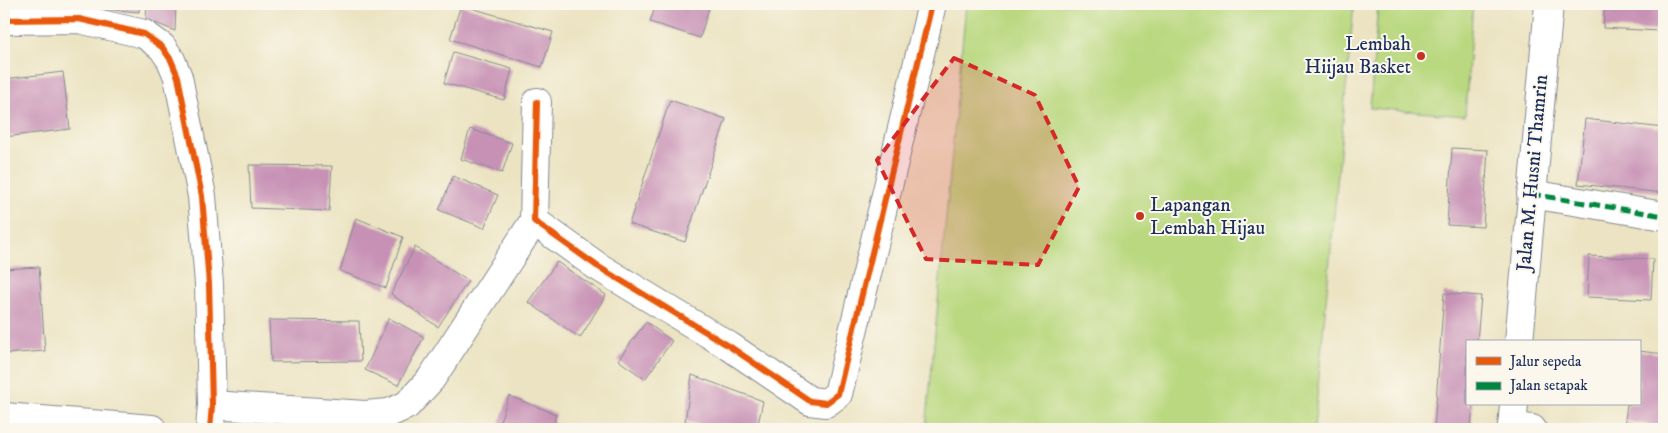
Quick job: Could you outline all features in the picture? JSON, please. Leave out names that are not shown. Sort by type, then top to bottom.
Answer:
[{"type":"street","points":[[534,221],[598,266],[729,346],[810,401],[826,403],[838,394],[932,4]]},
{"type":"street","name":"Jalan M. Husni Thamrin","points":[[1519,340],[1549,4]]},
{"type":"street","points":[[4,20],[79,19],[107,25],[144,34],[162,47],[171,60],[178,77],[202,196],[209,284],[211,417],[365,415],[389,413],[407,405],[431,379],[534,221],[537,102]]},
{"type":"street","points":[[1531,194],[1664,216]]},
{"type":"street","points":[[4,417],[152,429]]},
{"type":"highlighted area","points":[[954,58],[1035,95],[1079,187],[1038,265],[926,259],[877,160]]},
{"type":"green space","name":"Lapangan Lembah Hijau","points":[[966,4],[1354,4],[1314,429],[926,429]]},
{"type":"green space","name":"Lembah Hiijau Basket","points":[[1378,4],[1473,4],[1465,116],[1370,108]]},
{"type":"building","points":[[103,4],[140,4],[139,12],[103,9]]},
{"type":"building","points":[[147,4],[176,4],[175,31],[146,19]]},
{"type":"building","points":[[656,4],[710,4],[700,38],[650,22]]},
{"type":"building","points":[[1605,4],[1661,4],[1660,31],[1603,28]]},
{"type":"building","points":[[461,5],[553,32],[542,67],[450,39]]},
{"type":"building","points":[[453,52],[512,69],[504,100],[444,83]]},
{"type":"building","points":[[63,72],[70,129],[4,137],[4,79]]},
{"type":"building","points":[[670,100],[726,119],[685,242],[629,224]]},
{"type":"building","points":[[1585,119],[1664,128],[1664,193],[1578,184]]},
{"type":"building","points":[[470,129],[512,143],[502,173],[461,159]]},
{"type":"building","points":[[1452,148],[1488,150],[1483,227],[1447,225]]},
{"type":"building","points":[[249,165],[332,166],[329,211],[251,208]]},
{"type":"building","points":[[453,176],[498,195],[484,228],[439,210]]},
{"type":"building","points":[[356,218],[403,237],[386,288],[340,271]]},
{"type":"building","points":[[415,247],[468,281],[438,327],[391,294]]},
{"type":"building","points":[[1589,256],[1653,259],[1651,300],[1587,297]]},
{"type":"building","points":[[557,262],[606,295],[580,338],[528,302]]},
{"type":"building","points":[[39,267],[45,351],[4,354],[4,269]]},
{"type":"building","points":[[1444,293],[1481,296],[1477,340],[1466,340],[1466,406],[1473,406],[1471,429],[1434,429]]},
{"type":"building","points":[[389,318],[424,337],[398,385],[365,370]]},
{"type":"building","points":[[269,320],[359,321],[361,361],[271,362]]},
{"type":"building","points":[[646,322],[672,341],[645,379],[618,360]]},
{"type":"building","points":[[1640,351],[1664,354],[1664,427],[1625,421],[1627,406],[1640,406]]},
{"type":"building","points":[[692,375],[763,401],[757,429],[714,429],[685,421]]},
{"type":"building","points":[[509,396],[556,414],[552,429],[497,429]]},
{"type":"building","points":[[294,420],[395,425],[395,429],[293,429]]},
{"type":"marked path","points":[[1531,194],[1664,216]]},
{"type":"cycle path","points":[[537,102],[534,221],[597,266],[729,346],[810,401],[826,403],[838,394],[932,4]]},
{"type":"cycle path","points":[[4,20],[79,19],[144,34],[162,47],[171,60],[178,77],[202,196],[209,284],[212,405],[210,429]]},
{"type":"place","name":"Lembah Hiijau Basket","points":[[1421,56]]},
{"type":"place","name":"Lapangan Lembah Hijau","points":[[1140,216]]}]
